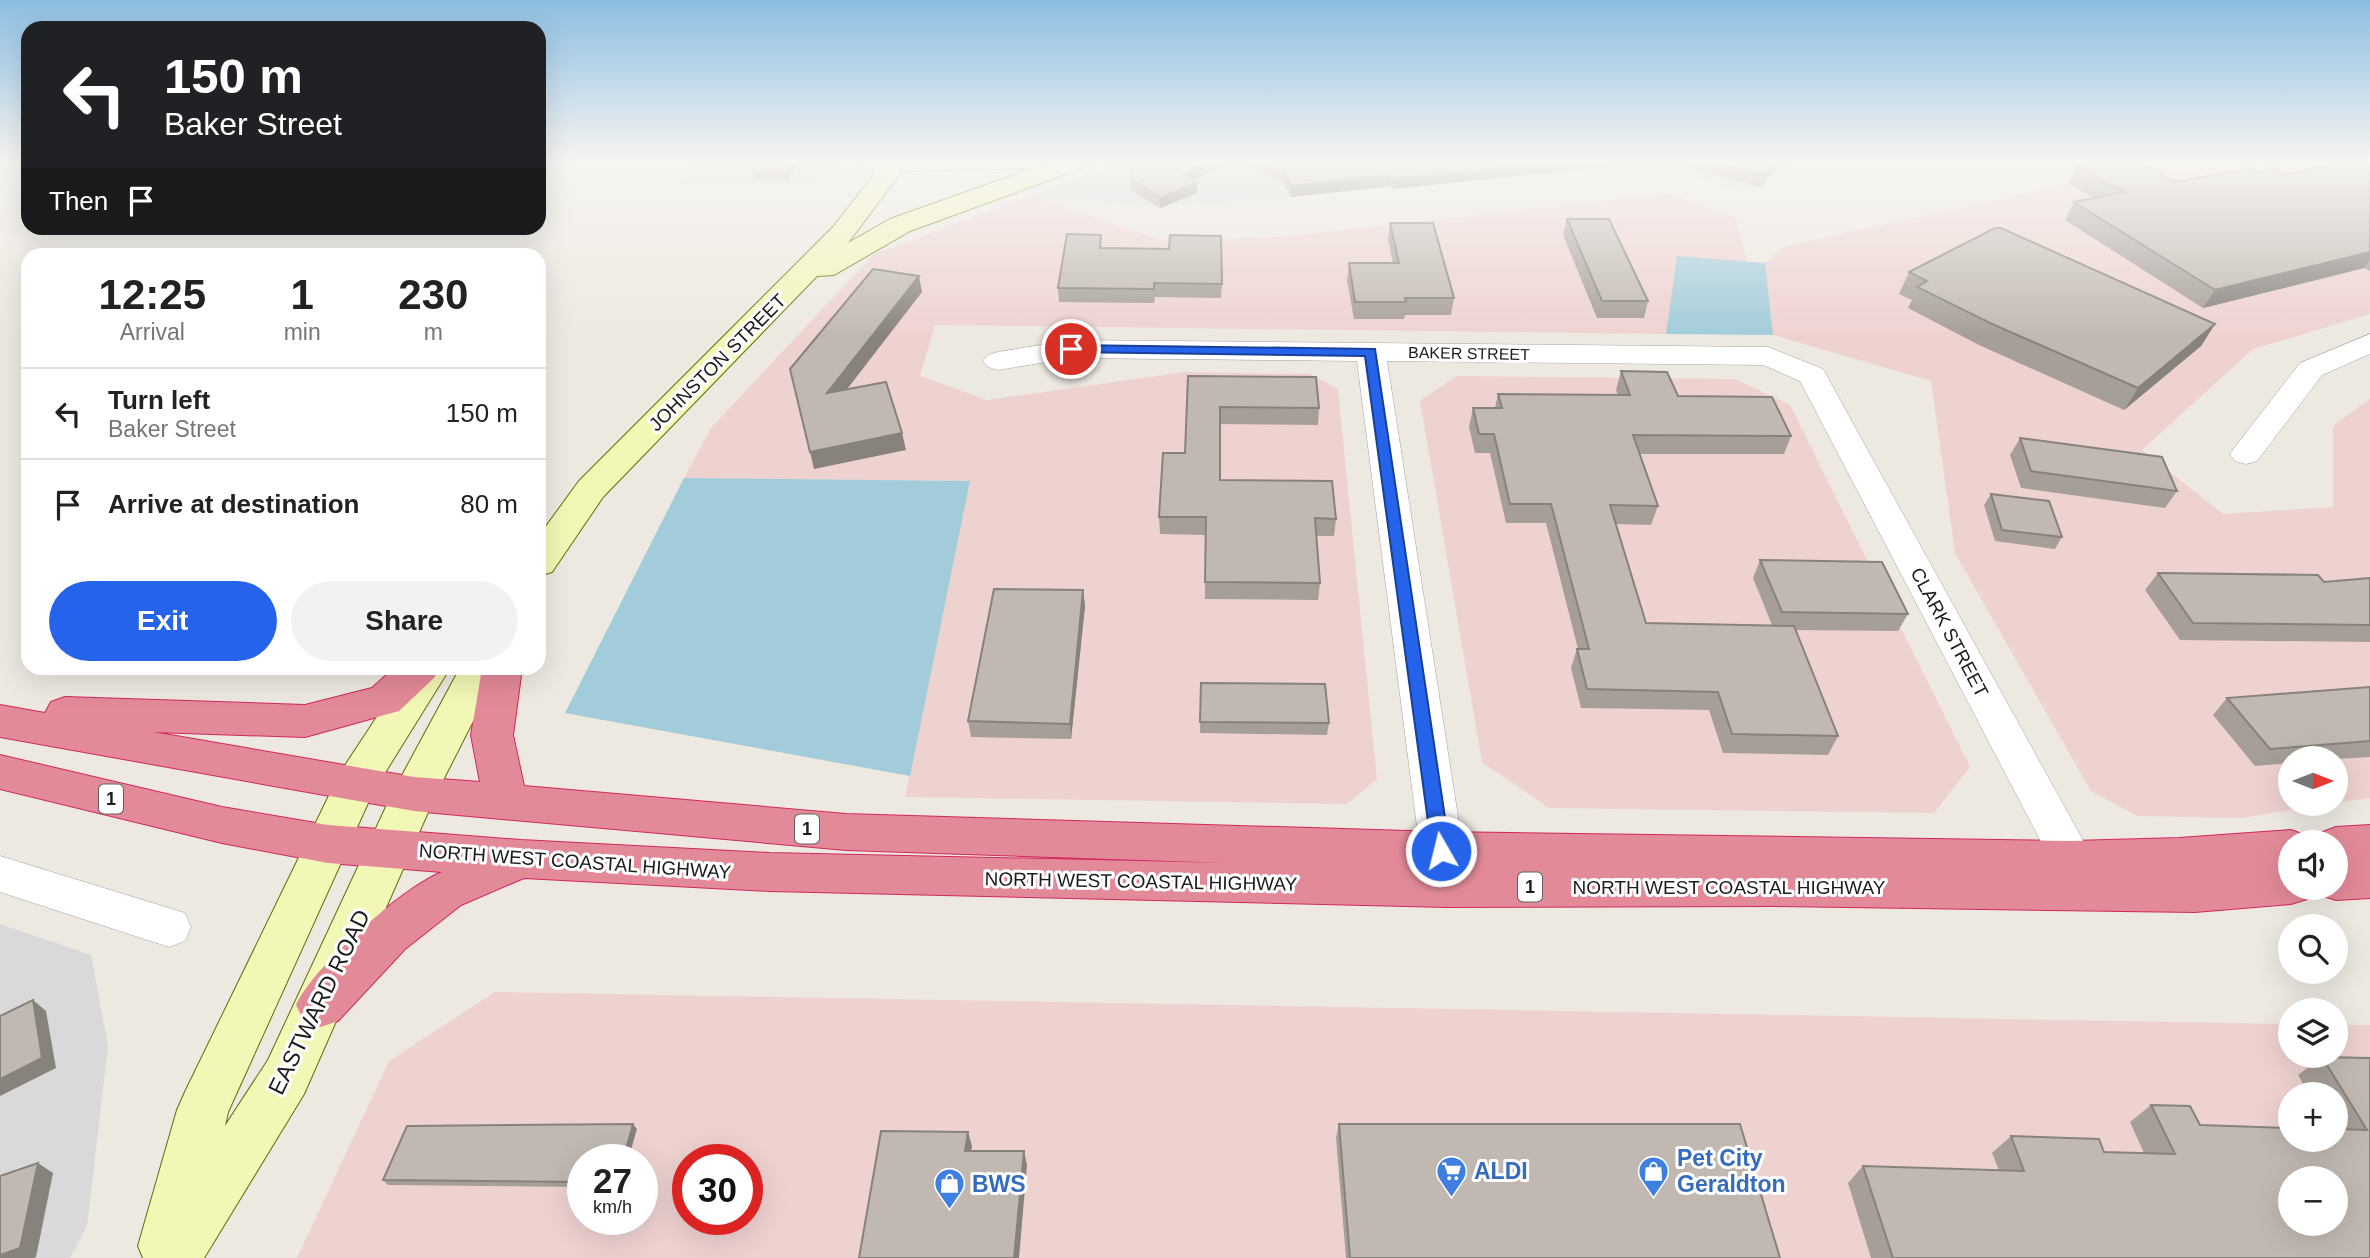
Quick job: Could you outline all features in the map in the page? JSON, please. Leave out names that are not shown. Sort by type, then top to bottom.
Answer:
[{"type":"highway","points":[[0,711],[304,721],[385,700],[412,675]]},
{"type":"highway","points":[[501,675],[492,735],[505,801]]},
{"type":"highway","name":"NORTH WEST COASTAL HIGHWAY","points":[[0,721],[414,794],[846,832],[1444,869],[1773,886],[2080,875],[2179,857],[2278,850]]},
{"type":"highway","name":"NORTH WEST COASTAL HIGHWAY","points":[[0,772],[222,825],[328,844],[521,859],[770,872],[1444,869]]},
{"type":"highway","points":[[2348,845],[2370,844]]},
{"type":"highway","points":[[321,1005],[388,934],[445,891],[521,859]]},
{"type":"highway","name":"NORTH WEST COASTAL HIGHWAY","points":[[2080,875],[2194,891],[2278,886]]},
{"type":"highway","points":[[2348,880],[2370,879]]},
{"type":"main road","name":"JOHNSTON STREET","points":[[546,511],[637,410],[829,220]]},
{"type":"main road","name":"JOHNSTON STREET","points":[[546,553],[591,489],[673,403],[787,292],[843,233],[850,220]]},
{"type":"main road","points":[[787,292],[900,225],[915,220]]},
{"type":"main road","points":[[163,1258],[203,1110],[355,785],[426,675]]},
{"type":"main road","points":[[391,849],[414,794],[476,675]]},
{"type":"main road","name":"EASTWARD ROAD","points":[[172,1258],[286,1077],[391,849]]},
{"type":"street","points":[[2246,454],[2311,369],[2370,343]]},
{"type":"street","name":"BAKER STREET","points":[[998,361],[1071,349],[1768,356],[1812,375]]},
{"type":"street","points":[[1371,352],[1444,869]]},
{"type":"street","name":"CLARK STREET","points":[[1812,375],[2080,875]]},
{"type":"street","points":[[0,874],[169,927]]},
{"type":"shaded area","points":[[967,220],[1101,220],[1164,241],[1277,237],[1435,220],[1736,220],[1747,262],[1677,257],[1666,334],[935,325],[920,376],[987,400],[1184,372],[1310,374],[1338,389],[1377,779],[1347,804],[905,797],[970,481],[684,478],[711,428],[874,254]]},
{"type":"shaded area","points":[[1906,220],[2370,220],[2370,314],[2253,349],[2142,450],[2223,514],[2333,507],[2333,426],[2370,399],[2370,798],[2348,801],[2348,746],[2278,746],[2278,812],[2241,818],[2137,816],[2091,791],[1955,553],[1931,381],[1773,335],[1765,263],[1786,246]]},
{"type":"shaded area","points":[[1456,376],[1735,379],[1790,405],[1970,767],[1934,813],[1549,808],[1482,762],[1420,401]]},
{"type":"shaded area","points":[[0,924],[91,955],[108,1046],[87,1226],[70,1258],[0,1258]]},
{"type":"shaded area","points":[[495,992],[2278,1024],[2278,1068],[2348,1068],[2348,1025],[2370,1025],[2370,1258],[297,1258],[389,1061]]},
{"type":"water","points":[[1677,256],[1765,263],[1773,335],[1666,334]]},
{"type":"water","points":[[684,478],[970,481],[910,776],[565,713]]},
{"type":"building","points":[[1567,220],[1609,220],[1648,301],[1602,301]]},
{"type":"building","points":[[2102,220],[2370,220],[2370,252],[2215,290]]},
{"type":"building","points":[[1390,223],[1433,223],[1454,298],[1355,302],[1349,263],[1399,263]]},
{"type":"building","points":[[1995,228],[2001,228],[2215,324],[2138,388],[1990,323],[1917,287],[1927,281],[1909,272]]},
{"type":"building","points":[[1067,234],[1101,235],[1100,248],[1169,249],[1170,235],[1221,236],[1222,284],[1154,283],[1154,289],[1058,288]]},
{"type":"building","points":[[873,269],[919,276],[827,393],[886,382],[902,433],[810,452],[790,369]]},
{"type":"building","points":[[1621,371],[1667,372],[1678,396],[1772,397],[1791,436],[1633,435],[1658,506],[1610,505],[1646,623],[1794,626],[1838,736],[1732,734],[1718,692],[1587,689],[1577,649],[1589,649],[1551,504],[1510,504],[1494,434],[1479,434],[1473,408],[1502,408],[1498,394],[1630,395]]},
{"type":"building","points":[[1188,376],[1316,377],[1319,408],[1220,407],[1220,480],[1332,481],[1336,519],[1315,518],[1320,583],[1205,582],[1206,517],[1159,517],[1163,453],[1185,453]]},
{"type":"building","points":[[2020,438],[2162,457],[2177,491],[2031,471]]},
{"type":"building","points":[[1991,494],[2049,501],[2062,537],[2002,530]]},
{"type":"building","points":[[1760,560],[1882,562],[1908,614],[1782,612]]},
{"type":"building","points":[[2158,573],[2318,575],[2324,582],[2370,578],[2370,625],[2193,623]]},
{"type":"building","points":[[994,589],[1083,590],[1070,724],[968,721]]},
{"type":"building","points":[[1201,683],[1325,684],[1329,723],[1200,722]]},
{"type":"building","points":[[2370,687],[2370,741],[2278,746],[2278,748],[2270,749],[2227,698]]},
{"type":"building","points":[[33,1000],[42,1058],[0,1079],[0,1016]]},
{"type":"building","points":[[2348,1058],[2370,1058],[2370,1258],[1893,1258],[1863,1166],[2024,1171],[2011,1136],[2099,1139],[2104,1152],[2175,1154],[2151,1105],[2190,1106],[2200,1125],[2278,1128],[2278,1152],[2348,1152],[2348,1129],[2367,1130],[2348,1099],[2348,1082],[2337,1082],[2329,1068],[2348,1068]]},
{"type":"building","points":[[633,1124],[627,1144],[567,1144],[567,1182],[383,1180],[407,1126]]},
{"type":"building","points":[[1339,1124],[1740,1124],[1780,1258],[1350,1258]]},
{"type":"building","name":"BWS","points":[[881,1131],[968,1132],[965,1151],[1024,1151],[1014,1258],[859,1258]]},
{"type":"building","points":[[38,1163],[20,1248],[0,1255],[0,1176]]},
{"type":"place","name":"ALDI","points":[[1451,1198]]},
{"type":"place","name":"Pet City Geraldton","points":[[1654,1198]]},
{"type":"place","name":"BWS","points":[[949,1211]]},
{"type":"route","points":[[1071,349],[1371,352],[1441,851]]}]
